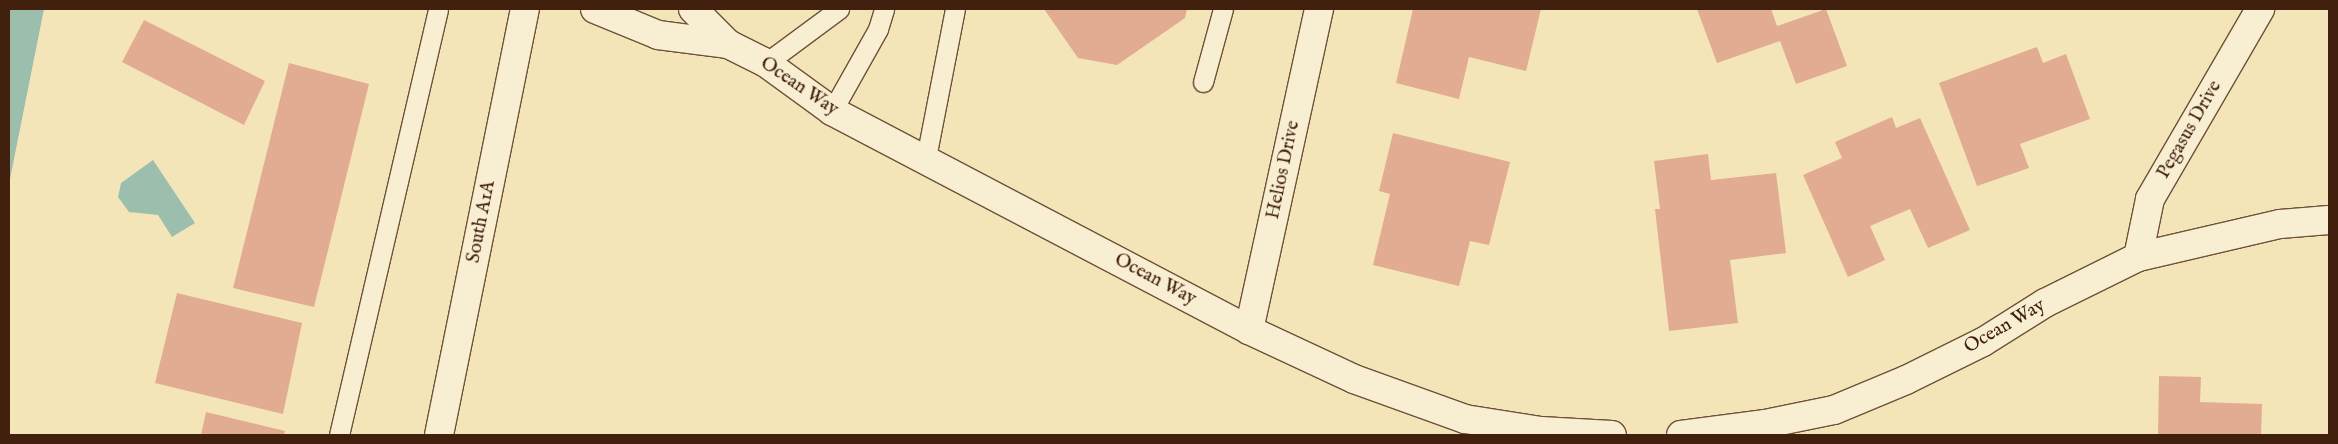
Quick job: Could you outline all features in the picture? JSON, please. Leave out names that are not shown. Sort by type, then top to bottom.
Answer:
[{"type":"street","name":"South A1A","points":[[439,435],[525,9]]},
{"type":"street","name":"Ocean Way","points":[[595,9],[658,35],[728,44]]},
{"type":"street","name":"Ocean Way","points":[[694,9],[728,44],[766,64],[832,111],[926,158],[1248,330],[1354,379],[1465,419],[1540,433],[1612,435]]},
{"type":"street","name":"Helios Drive","points":[[1248,330],[1319,9]]},
{"type":"street","name":"Pegasus Drive","points":[[2138,258],[2150,199],[2260,9]]},
{"type":"street","name":"Ocean Way","points":[[1681,435],[1765,424],[1834,410],[1906,380],[1983,342],[2045,303],[2138,258],[2280,224],[2329,220]]},
{"type":"lane","points":[[339,435],[438,9]]},
{"type":"lane","points":[[766,64],[839,9]]},
{"type":"lane","points":[[832,111],[878,29],[884,9]]},
{"type":"lane","points":[[926,158],[956,9]]},
{"type":"lane","points":[[1203,82],[1223,9]]},
{"type":"shaded area","points":[[9,9],[44,9],[9,184]]},
{"type":"shaded area","points":[[153,160],[195,223],[172,237],[158,215],[129,212],[118,197],[121,183]]},
{"type":"building","points":[[1044,9],[1187,9],[1185,18],[1117,65],[1078,58]]},
{"type":"building","points":[[1413,9],[1541,9],[1526,71],[1469,57],[1459,99],[1396,83]]},
{"type":"building","points":[[1697,9],[1771,9],[1777,26],[1826,9],[1847,66],[1796,84],[1780,41],[1717,63]]},
{"type":"building","points":[[144,20],[265,81],[244,125],[122,62]]},
{"type":"building","points":[[2037,47],[2043,63],[2066,54],[2090,119],[2020,144],[2029,168],[1977,186],[1939,83]]},
{"type":"building","points":[[289,63],[369,84],[314,307],[233,288]]},
{"type":"building","points":[[1892,117],[1896,128],[1920,118],[1970,230],[1928,248],[1910,209],[1870,226],[1885,260],[1848,277],[1803,175],[1842,158],[1835,142]]},
{"type":"building","points":[[1393,133],[1510,162],[1489,245],[1470,241],[1459,286],[1373,265],[1390,194],[1379,191]]},
{"type":"building","points":[[1708,154],[1711,180],[1776,173],[1786,253],[1730,260],[1738,323],[1669,331],[1655,209],[1660,209],[1654,161]]},
{"type":"building","points":[[177,293],[302,323],[283,414],[155,383]]},
{"type":"building","points":[[2159,376],[2201,377],[2200,402],[2262,404],[2261,435],[2158,435]]},
{"type":"building","points":[[206,412],[285,431],[284,435],[201,435]]}]
